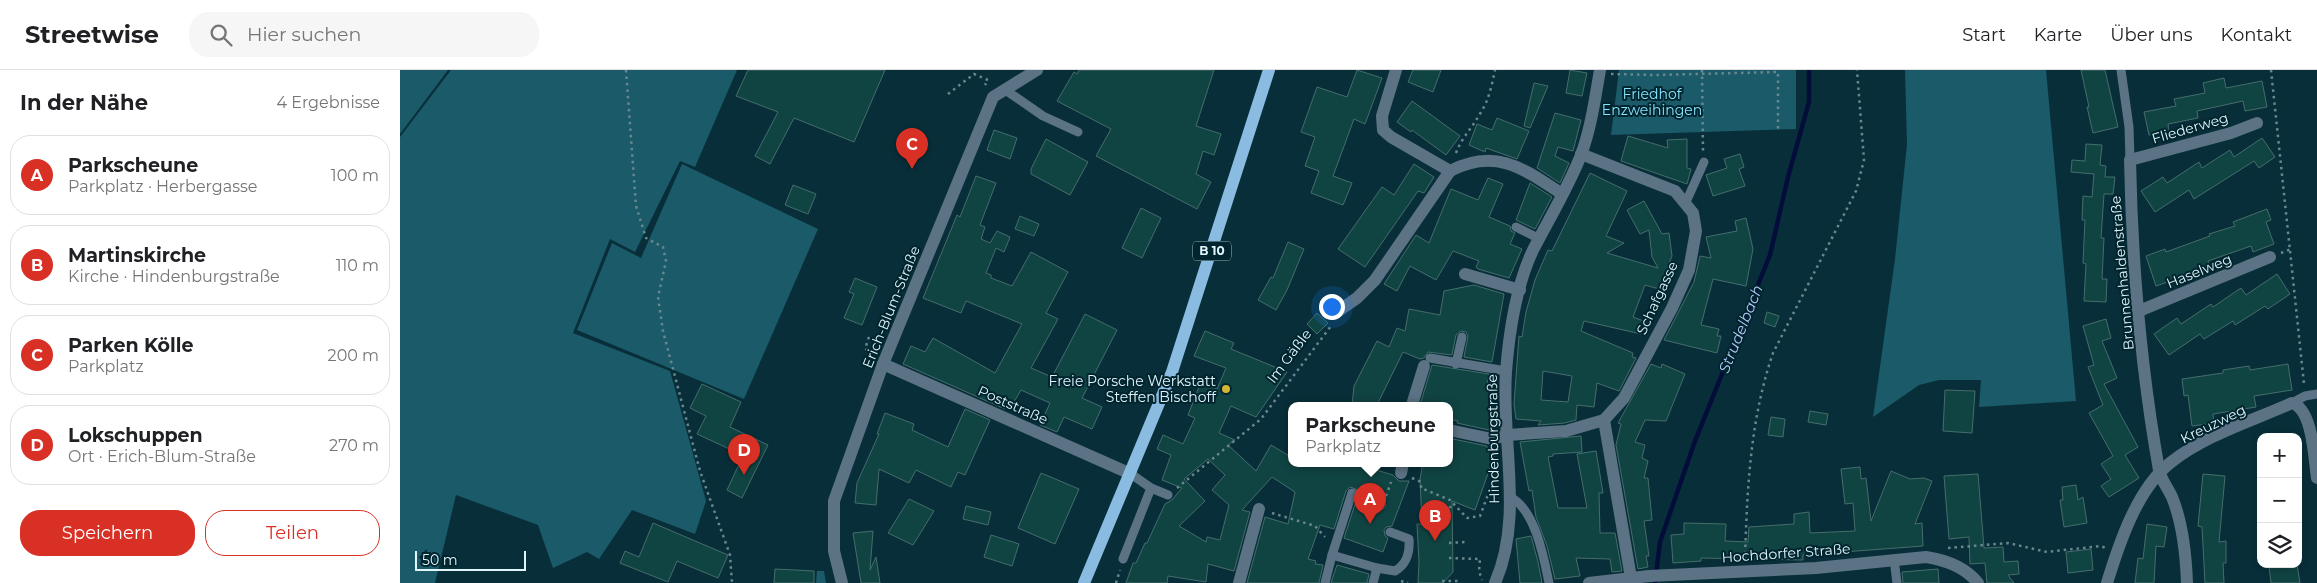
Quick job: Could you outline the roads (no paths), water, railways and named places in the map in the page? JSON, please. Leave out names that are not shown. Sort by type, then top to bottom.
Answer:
[{"type":"main road","name":"B 10","points":[[1084,583],[1172,372],[1269,70]]},
{"type":"street","name":"Erich-Blum-Straße","points":[[842,583],[834,551],[834,501],[883,364],[993,97],[1037,70]]},
{"type":"street","points":[[1396,70],[1382,116],[1383,130],[1391,137],[1450,171]]},
{"type":"street","name":"Hindenburgstraße","points":[[1495,583],[1505,556],[1510,497],[1505,414],[1506,371],[1520,290],[1528,264],[1581,154],[1591,120],[1600,71]]},
{"type":"street","name":"Fliederweg","points":[[2130,160],[2231,133],[2257,123]]},
{"type":"street","points":[[1581,154],[1675,191],[1686,202]]},
{"type":"street","name":"Brunnenhaldenstraße","points":[[2130,160],[2131,228],[2159,473],[2175,507],[2185,551],[2187,583]]},
{"type":"street","points":[[1334,314],[1357,298],[1375,280],[1450,171],[1467,162],[1493,161],[1511,164],[1527,171],[1562,194]]},
{"type":"street","name":"Schafgasse","points":[[1604,420],[1624,398],[1672,308],[1689,270],[1696,231],[1693,213],[1686,202]]},
{"type":"street","name":"Haselweg","points":[[2139,311],[2270,257]]},
{"type":"street","points":[[1465,274],[1520,290]]},
{"type":"street","points":[[1413,402],[1427,362]]},
{"type":"street","name":"Poststraße","points":[[883,364],[1131,474]]},
{"type":"street","points":[[2292,403],[2297,404],[2305,414],[2317,478]]},
{"type":"street","name":"Kreuzweg","points":[[2107,583],[2121,538],[2159,473],[2198,444],[2292,403]]},
{"type":"street","points":[[1453,431],[1492,439],[1507,435],[1566,431],[1604,420],[1620,528],[1631,578]]},
{"type":"street","points":[[1239,583],[1259,510]]},
{"type":"street","name":"Hochdorfer Straße","points":[[1591,583],[1649,576],[1816,568],[1926,557],[1941,559],[1959,567],[1978,583]]},
{"type":"lane","name":"Brunnenhaldenstraße","points":[[2121,70],[2130,127],[2130,160]]},
{"type":"lane","points":[[1004,89],[1043,116],[1078,132]]},
{"type":"lane","points":[[1686,202],[1704,162]]},
{"type":"lane","points":[[1516,227],[1540,238]]},
{"type":"lane","points":[[1456,364],[1462,338]]},
{"type":"lane","points":[[1427,362],[1506,371]]},
{"type":"lane","points":[[2292,403],[2305,396],[2317,394]]},
{"type":"lane","points":[[1131,474],[1151,488],[1168,495]]},
{"type":"lane","points":[[1123,559],[1151,488]]},
{"type":"lane","points":[[1325,583],[1352,493],[1382,503]]},
{"type":"lane","points":[[1510,497],[1517,501],[1528,516],[1535,532],[1550,583]]},
{"type":"lane","points":[[1332,555],[1377,568],[1395,571],[1401,568],[1407,559],[1410,549],[1409,539],[1390,532]]},
{"type":"lane","points":[[1894,559],[1897,583]]},
{"type":"lane","points":[[1373,583],[1377,568]]},
{"type":"waterway","name":"Strudelbach","points":[[1655,583],[1660,542],[1695,441],[1770,255],[1788,177],[1809,102],[1809,70]]},
{"type":"place","name":"Parken Kölle","points":[[912,169]]},
{"type":"place","name":"Freie Porsche Werkstatt Steffen Bischoff","points":[[1226,389]]},
{"type":"place","name":"Lokschuppen","points":[[744,475]]},
{"type":"place","name":"Parkscheune","points":[[1370,524]]},
{"type":"place","name":"Martinskirche","points":[[1435,541]]},
{"type":"park label","name":"Friedhof Enzweihingen","points":[[1652,102]]}]
